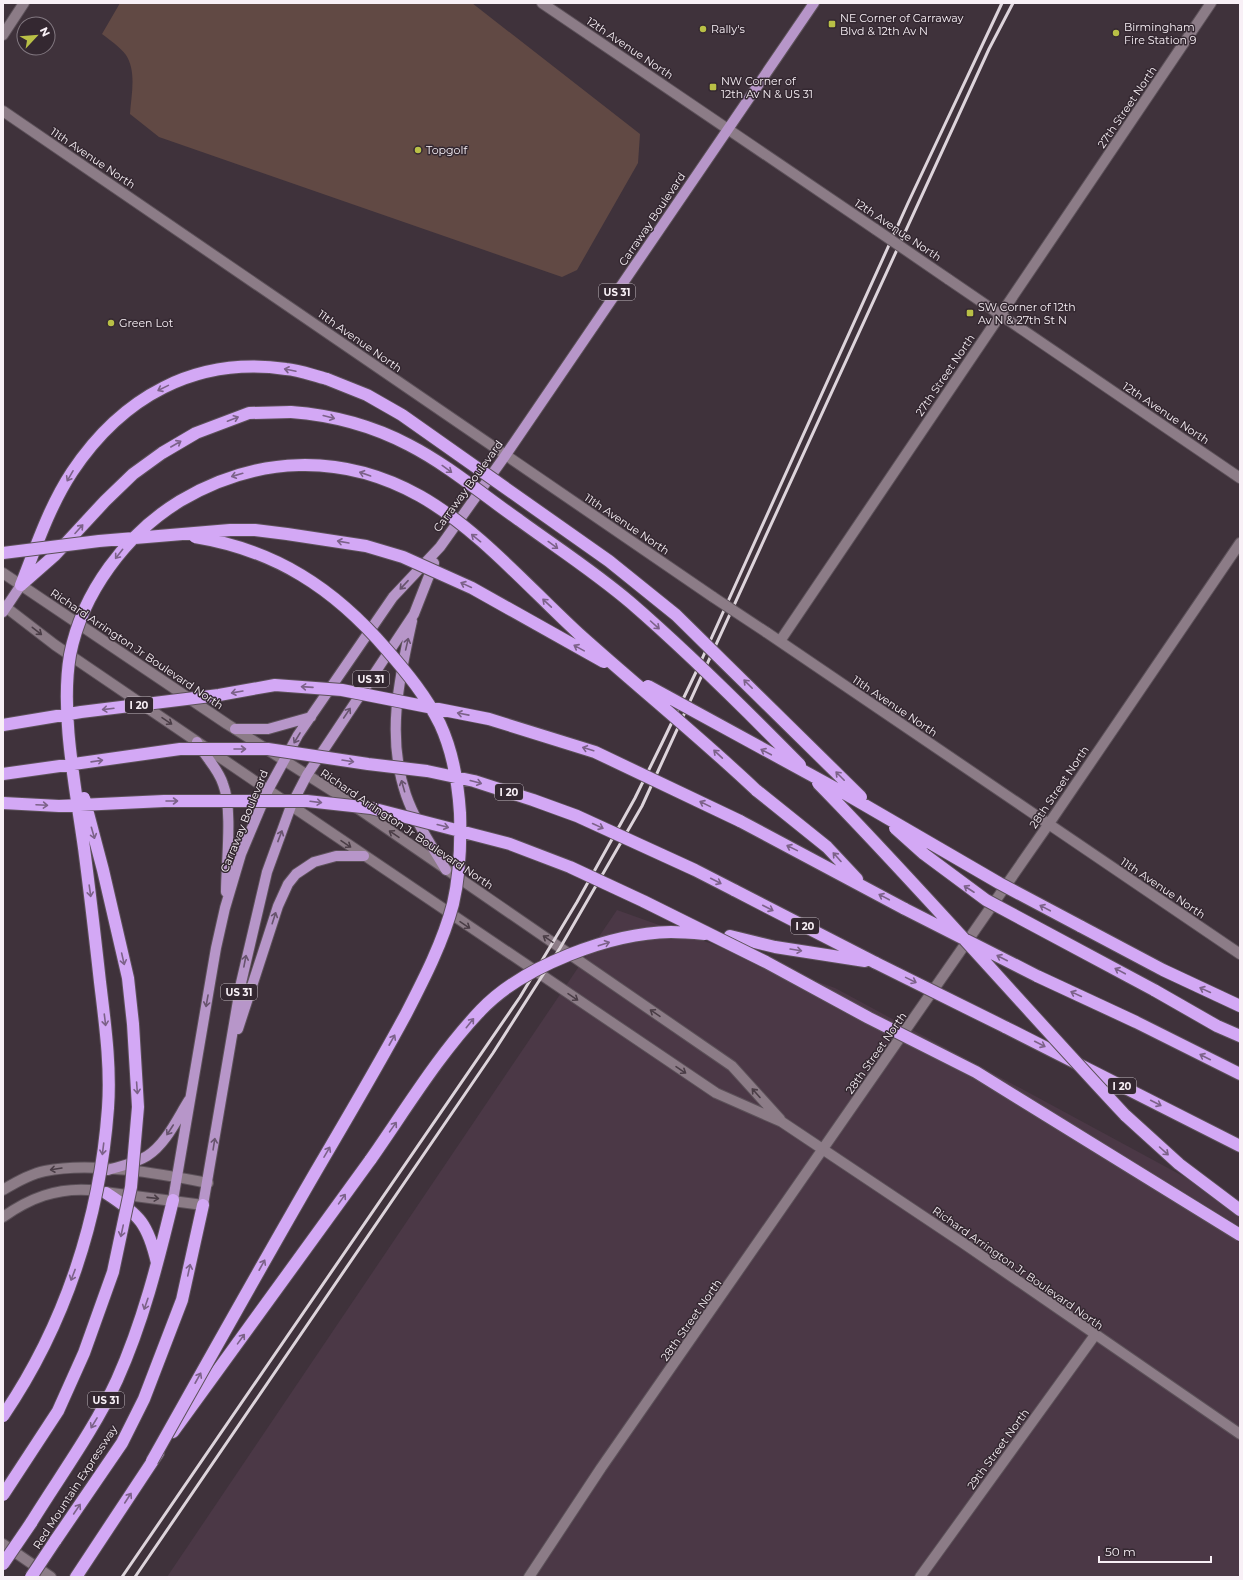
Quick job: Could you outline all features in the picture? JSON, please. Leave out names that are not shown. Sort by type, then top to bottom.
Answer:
[{"type":"highway","points":[[21,585],[45,523],[72,472],[101,436],[129,410],[159,389],[185,378],[215,369],[250,366],[287,369],[327,379],[367,396],[402,415],[616,566],[676,615],[845,781],[924,854],[963,885],[986,900],[1154,990],[1217,1026],[1240,1036]]},
{"type":"highway","points":[[21,585],[55,555],[105,501],[133,474],[162,453],[196,433],[249,413],[291,412],[318,414],[359,425],[409,445],[439,463],[540,535],[630,602],[754,718],[870,836],[1025,1008],[1125,1115],[1179,1164],[1240,1210]]},
{"type":"highway","points":[[3,1416],[31,1373],[54,1326],[82,1253],[98,1187],[108,1106],[107,1035],[72,755],[66,693],[70,656],[77,629],[90,598],[106,572],[122,550],[149,524],[172,506],[197,491],[228,478],[257,469],[288,465],[322,464],[357,471],[391,483],[420,496],[448,515],[482,543],[581,636],[715,751],[756,790],[827,847],[863,886]]},
{"type":"highway","points":[[3,553],[174,534],[255,530],[366,546],[403,557],[472,588],[716,724],[844,793],[999,883],[1163,970],[1240,1006]]},
{"type":"highway","points":[[152,1461],[424,980],[453,904],[459,867],[460,826],[458,789],[452,756],[440,725],[414,682],[380,642],[352,614],[320,588],[282,564],[260,554],[225,542],[174,534]]},
{"type":"highway","name":"I 20","points":[[3,725],[81,712],[219,695],[275,685],[342,690],[489,719],[595,752],[740,821],[905,909],[1037,976],[1136,1022],[1240,1074]]},
{"type":"highway","name":"I 20","points":[[3,774],[180,749],[268,748],[368,764],[427,771],[474,781],[533,800],[570,814],[695,870],[1240,1146]]},
{"type":"highway","points":[[3,1495],[58,1411],[84,1353],[113,1272],[131,1187],[138,1107],[133,1024],[128,978],[104,870],[72,755]]},
{"type":"highway","points":[[3,803],[59,806],[164,801],[307,801],[371,808],[510,844],[570,867],[643,901],[766,962],[869,1018],[976,1072],[1240,1235]]},
{"type":"highway","points":[[76,1577],[152,1461],[315,1237],[446,1053],[481,1009],[517,980],[565,956],[617,939],[671,932],[730,936],[775,947],[876,963]]},
{"type":"highway","points":[[106,1193],[123,1204],[140,1220],[151,1241],[157,1267]]},
{"type":"highway","name":"Red Mountain Expressway","points":[[3,1564],[31,1523],[96,1420],[116,1380],[139,1326],[157,1267],[173,1200]]},
{"type":"highway","name":"Red Mountain Expressway","points":[[31,1577],[122,1443],[144,1399],[182,1300],[203,1205]]},
{"type":"main road","name":"Carraway Boulevard","points":[[173,1200],[216,948],[225,908],[241,854],[268,790],[284,760],[311,717],[393,598],[440,546],[505,456],[814,3]]},
{"type":"main road","name":"Carraway Boulevard","points":[[203,1205],[208,1183],[241,983],[257,906],[267,872],[291,806],[307,775],[414,614],[440,546]]},
{"type":"main road","points":[[4,608],[21,585]]},
{"type":"main road","points":[[414,614],[397,696],[395,731],[397,760],[406,796],[446,870]]},
{"type":"main road","points":[[236,729],[268,729],[311,717]]},
{"type":"main road","points":[[197,742],[219,774],[227,801],[225,908]]},
{"type":"main road","points":[[228,1061],[278,906],[288,884],[296,874],[314,862],[336,856],[364,856]]},
{"type":"main road","points":[[108,1170],[133,1162],[153,1151],[160,1144],[191,1097]]},
{"type":"street","points":[[3,34],[24,3]]},
{"type":"street","name":"12th Avenue North","points":[[542,3],[1240,478]]},
{"type":"street","name":"27th Street North","points":[[780,641],[1211,3]]},
{"type":"street","name":"11th Avenue North","points":[[3,111],[505,456],[714,596],[1048,825],[1240,954]]},
{"type":"street","name":"28th Street North","points":[[529,1577],[601,1468],[824,1150],[1048,825],[1240,542]]},
{"type":"street","name":"Richard Arrington Jr Boulevard North","points":[[3,573],[307,775],[732,1066],[782,1122]]},
{"type":"street","name":"Richard Arrington Jr Boulevard North","points":[[4,608],[55,645],[364,856],[716,1093],[782,1122],[963,1243],[1240,1434]]},
{"type":"street","points":[[3,1190],[16,1182],[44,1171],[72,1168],[177,1177],[208,1183]]},
{"type":"street","points":[[3,1217],[27,1202],[48,1194],[75,1190],[173,1200],[203,1205]]},
{"type":"street","name":"29th Street North","points":[[920,1577],[1095,1335]]},
{"type":"street","points":[[3,1544],[51,1577]]},
{"type":"shaded area","name":"Topgolf","points":[[120,3],[472,3],[640,134],[638,163],[577,270],[562,277],[159,137],[130,114],[132,76],[129,62],[121,49],[102,34]]},
{"type":"shaded area","points":[[617,910],[835,988],[1240,1207],[1240,1577],[167,1577]]},
{"type":"railway","points":[[122,1577],[520,997],[577,902],[635,798],[697,670],[908,203],[1002,3]]},
{"type":"railway","points":[[135,1577],[493,1053],[560,948],[642,806],[989,49],[1013,3]]},
{"type":"place","name":"NE Corner of Carraway Blvd & 12th Av N","points":[[832,24]]},
{"type":"place","name":"Rally's","points":[[703,29]]},
{"type":"place","name":"Birmingham Fire Station 9","points":[[1116,33]]},
{"type":"place","name":"NW Corner of 12th Av N & US 31","points":[[713,87]]},
{"type":"place","name":"Topgolf","points":[[418,150]]},
{"type":"place","name":"SW Corner of 12th Av N & 27th St N","points":[[970,313]]},
{"type":"place","name":"Green Lot","points":[[111,323]]}]
